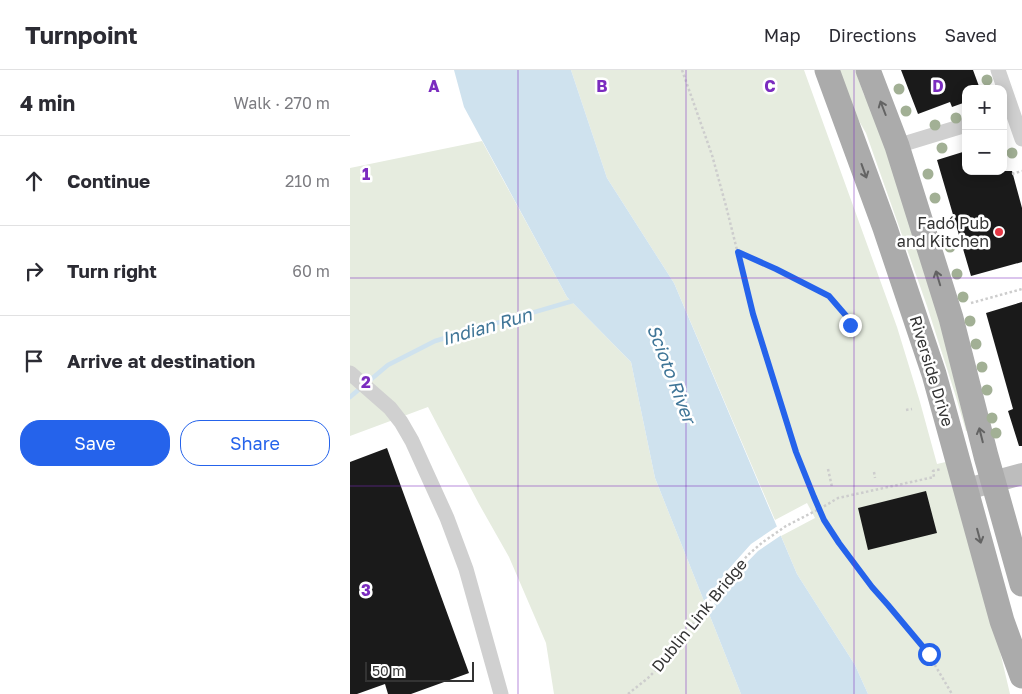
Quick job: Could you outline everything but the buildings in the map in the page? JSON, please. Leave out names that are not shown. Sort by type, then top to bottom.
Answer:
[{"type":"main road","name":"Riverside Drive","points":[[827,70],[861,162],[934,374],[1002,621],[1022,676]]},
{"type":"main road","name":"Riverside Drive","points":[[868,70],[897,146],[951,318],[1022,584]]},
{"type":"main road","points":[[1002,621],[1015,694]]},
{"type":"street","points":[[998,70],[1022,139]]},
{"type":"street","points":[[897,146],[962,126]]},
{"type":"street","points":[[350,373],[390,408],[412,441],[450,525],[466,569],[501,694]]},
{"type":"street","points":[[967,489],[1022,474]]},
{"type":"path","points":[[682,70],[712,155],[753,314],[796,452],[814,497],[824,520],[839,543],[872,587],[929,654],[952,694]]},
{"type":"path","points":[[1012,174],[1022,171]]},
{"type":"path","points":[[738,252],[829,296],[848,318],[850,325]]},
{"type":"path","points":[[971,303],[1022,289]]},
{"type":"path","points":[[906,410],[912,409]]},
{"type":"path","name":"Dublin Link Bridge","points":[[628,694],[666,660],[730,574],[763,542],[786,526],[838,498],[934,477],[933,471],[942,468]]},
{"type":"path","points":[[828,469],[832,487]]},
{"type":"path","points":[[874,472],[875,478]]},
{"type":"shaded area","points":[[571,70],[804,70],[897,327],[937,464],[950,461],[1010,694],[868,694],[855,665],[797,574],[781,536],[815,518],[807,503],[775,520],[674,283],[607,178]]},
{"type":"shaded area","points":[[836,70],[855,70],[864,95],[882,123],[971,430],[966,431],[927,306],[866,133],[848,102]]},
{"type":"shaded area","points":[[482,141],[567,297],[631,362],[655,478],[741,694],[554,694],[546,643],[509,557],[428,407],[350,436],[350,168]]},
{"type":"water","name":"Scioto River","points":[[454,70],[571,70],[607,178],[674,283],[797,574],[855,665],[868,694],[741,694],[655,478],[631,362],[567,297],[464,107]]},
{"type":"pier","points":[[779,525],[783,534],[758,551],[733,577],[707,614],[703,604],[726,572],[751,544]]},
{"type":"waterway","name":"Indian Run","points":[[350,397],[388,365],[435,341],[576,300]]},
{"type":"place","name":"Fadó Pub and Kitchen","points":[[999,232]]},
{"type":"route","points":[[850,325],[848,318],[829,296],[738,252],[753,314],[796,452],[824,520],[872,587],[929,654]]}]
